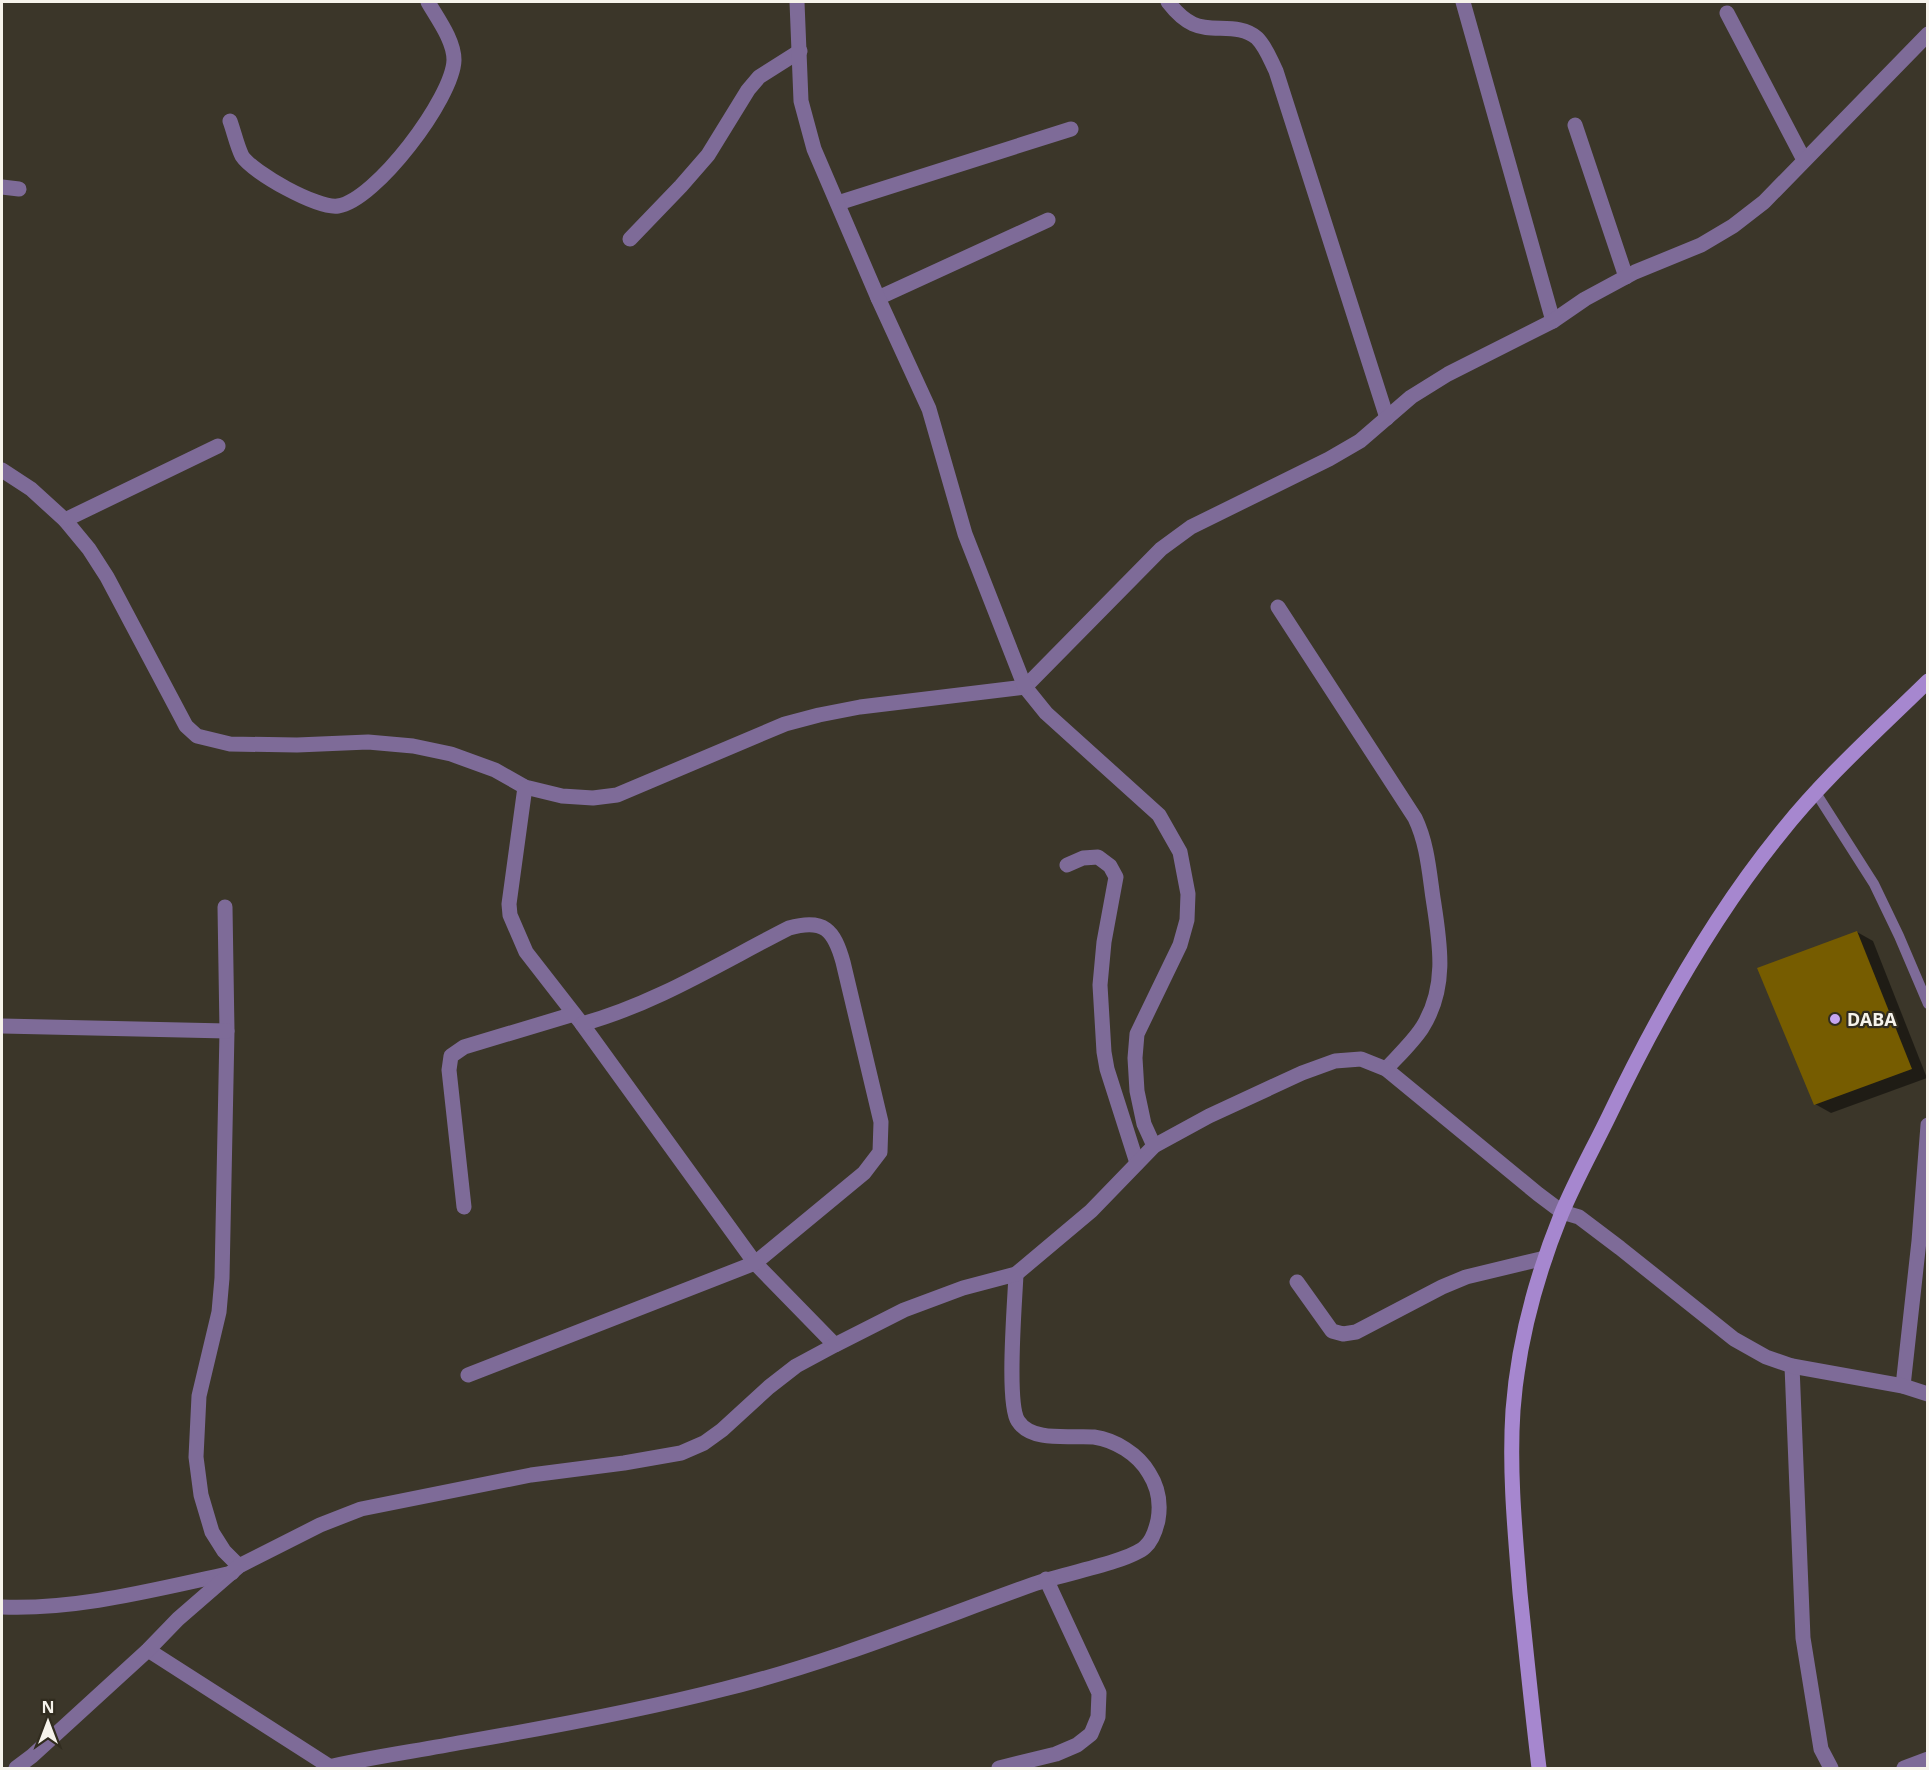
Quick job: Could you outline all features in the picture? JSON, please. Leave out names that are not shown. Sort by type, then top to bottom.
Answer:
[{"type":"main road","points":[[1539,1768],[1515,1540],[1512,1453],[1514,1408],[1523,1342],[1539,1274],[1562,1212],[1626,1080],[1683,976],[1750,873],[1780,833],[1816,793],[1928,681]]},
{"type":"street","points":[[230,121],[243,156],[264,176],[324,206],[337,206],[350,202],[406,152],[422,132],[451,76],[454,59],[450,42],[428,2]]},
{"type":"street","points":[[797,2],[801,101],[814,149],[929,409],[965,534],[1025,687],[1046,713],[1159,815],[1180,852],[1188,894],[1187,920],[1180,945],[1137,1034],[1135,1058],[1137,1091],[1144,1124],[1154,1146]]},
{"type":"street","points":[[1168,2],[1178,14],[1194,25],[1246,30],[1266,49],[1276,71],[1387,418]]},
{"type":"street","points":[[1463,2],[1553,321]]},
{"type":"street","points":[[1727,13],[1804,160]]},
{"type":"street","points":[[2,470],[31,489],[65,520],[89,549],[107,577],[186,726],[197,736],[230,744],[297,745],[368,742],[413,746],[451,754],[495,770],[525,787],[562,796],[593,798],[617,795],[785,724],[819,715],[860,707],[1025,687],[1161,549],[1191,527],[1329,459],[1360,441],[1411,398],[1448,374],[1553,321],[1585,299],[1626,277],[1701,245],[1734,225],[1764,202],[1928,34]]},
{"type":"street","points":[[630,239],[708,155],[748,90],[759,77],[800,51]]},
{"type":"street","points":[[1575,125],[1626,277]]},
{"type":"street","points":[[838,203],[1071,129]]},
{"type":"street","points":[[2,187],[19,189]]},
{"type":"street","points":[[878,298],[1048,220]]},
{"type":"street","points":[[65,520],[218,446]]},
{"type":"street","points":[[1278,607],[1392,779],[1422,833],[1441,951],[1441,977],[1436,1000],[1422,1028],[1386,1070]]},
{"type":"street","points":[[525,787],[509,904],[510,915],[526,952],[578,1019],[755,1263],[834,1345]]},
{"type":"street","points":[[1067,865],[1083,858],[1098,857],[1110,866],[1116,877],[1104,942],[1100,984],[1104,1052],[1107,1069],[1137,1163]]},
{"type":"street","points":[[225,907],[227,1031],[222,1278],[216,1324],[199,1396],[196,1457],[201,1495],[212,1532],[236,1569]]},
{"type":"street","points":[[464,1207],[449,1070],[451,1056],[464,1047],[578,1019],[610,1017],[789,928],[803,924],[817,925],[830,930],[837,942],[843,962],[881,1122],[880,1152],[864,1173],[755,1263],[468,1375]]},
{"type":"street","points":[[2,1026],[227,1031]]},
{"type":"street","points":[[16,1768],[32,1756],[148,1650],[178,1619],[236,1569],[320,1525],[361,1509],[531,1475],[681,1453],[704,1443],[796,1366],[834,1345],[904,1310],[963,1288],[1016,1274],[1091,1211],[1154,1146],[1209,1116],[1302,1072],[1335,1061],[1360,1059],[1386,1070],[1562,1212],[1579,1217],[1734,1339],[1766,1357],[1792,1366],[1903,1386],[1928,1394]]},
{"type":"street","points":[[1903,1386],[1919,1241],[1928,1125]]},
{"type":"street","points":[[1297,1282],[1332,1331],[1343,1334],[1356,1332],[1466,1277],[1545,1258]]},
{"type":"street","points":[[148,1650],[329,1768],[600,1718],[724,1689],[801,1668],[1046,1579],[1131,1556],[1144,1548],[1152,1538],[1158,1521],[1157,1489],[1142,1462],[1112,1442],[1094,1437],[1047,1437],[1026,1430],[1017,1421],[1013,1406],[1012,1368],[1016,1274]]},
{"type":"street","points":[[1792,1366],[1803,1638],[1821,1749],[1831,1768]]},
{"type":"street","points":[[2,1607],[66,1605],[134,1594],[236,1569]]},
{"type":"street","points":[[999,1768],[1056,1754],[1077,1745],[1091,1734],[1098,1717],[1099,1693],[1046,1579]]},
{"type":"street","points":[[1904,1768],[1928,1759]]},
{"type":"lane","points":[[1816,793],[1874,884],[1928,1004]]},
{"type":"building","name":"DABA","points":[[1857,931],[1912,1069],[1814,1105],[1757,968]]},
{"type":"place","name":"DABA","points":[[1835,1019]]}]
